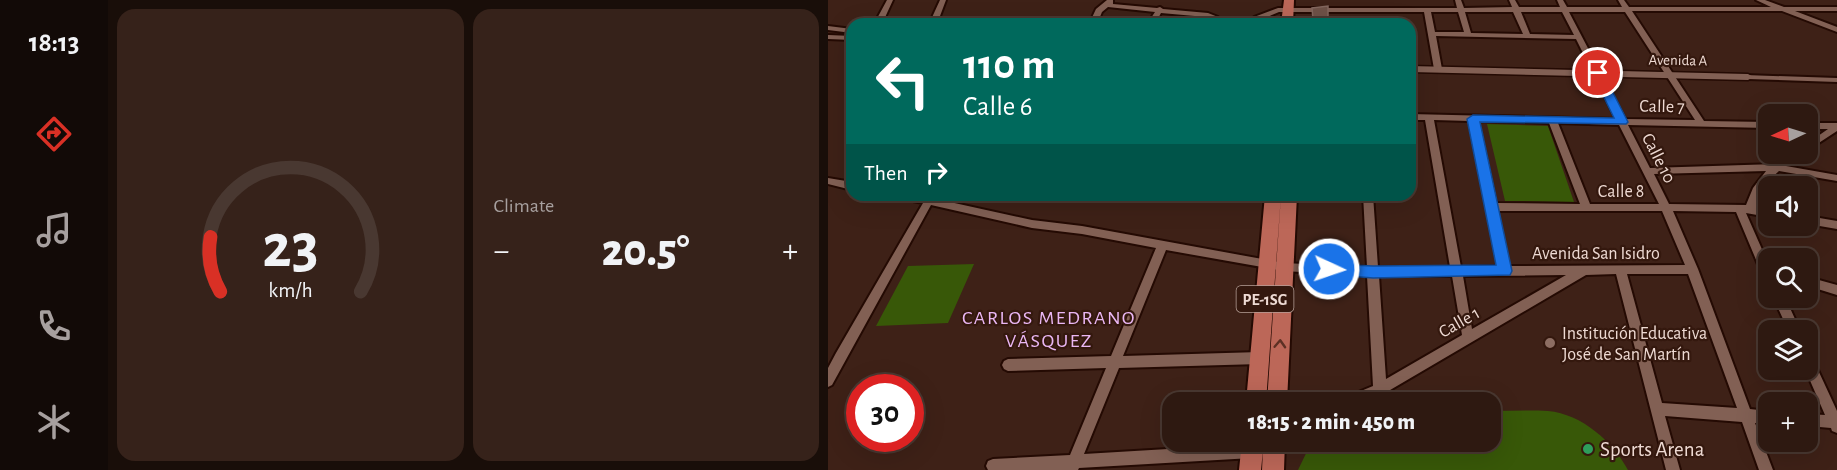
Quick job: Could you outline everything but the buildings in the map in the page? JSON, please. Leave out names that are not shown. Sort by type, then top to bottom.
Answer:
[{"type":"main road","name":"PE-1SG","points":[[1273,201],[1277,392]]},
{"type":"main road","name":"PE-1SG","points":[[1257,392],[1260,358],[1288,201]]},
{"type":"main road","points":[[1273,470],[1274,452]]},
{"type":"street","points":[[881,18],[890,0]]},
{"type":"street","points":[[936,18],[943,0]]},
{"type":"street","points":[[1355,0],[1355,11]]},
{"type":"street","points":[[1407,0],[1409,11]]},
{"type":"street","points":[[1458,0],[1468,34]]},
{"type":"street","points":[[1512,0],[1527,35]]},
{"type":"street","name":"Calle 10","points":[[1560,0],[1666,208],[1692,269],[1766,470]]},
{"type":"street","points":[[1621,0],[1701,123]]},
{"type":"street","points":[[1759,0],[1837,30]]},
{"type":"street","points":[[1096,18],[1109,2],[1113,6],[1161,9],[1214,18]]},
{"type":"street","points":[[1259,18],[1276,10],[1294,6],[1355,11],[1373,15],[1409,11],[1837,9]]},
{"type":"street","points":[[1155,18],[1161,9]]},
{"type":"street","points":[[1427,11],[1438,69]]},
{"type":"street","points":[[828,28],[846,30]]},
{"type":"street","points":[[1431,34],[1580,38]]},
{"type":"street","points":[[829,38],[846,38]]},
{"type":"street","name":"Avenida A","points":[[1416,69],[1837,80]]},
{"type":"street","points":[[1827,80],[1837,89]]},
{"type":"street","name":"Calle 7","points":[[1416,117],[1758,125]]},
{"type":"street","points":[[1430,118],[1468,337]]},
{"type":"street","points":[[1473,119],[1505,271]]},
{"type":"street","points":[[1552,120],[1586,207]]},
{"type":"street","points":[[1818,126],[1837,126]]},
{"type":"street","points":[[1818,140],[1837,126]]},
{"type":"street","points":[[1750,210],[1758,184],[1780,164]]},
{"type":"street","points":[[1647,171],[1775,167],[1837,178]]},
{"type":"street","points":[[828,181],[846,185]]},
{"type":"street","points":[[828,381],[834,356],[929,201]]},
{"type":"street","name":"Avenida San Isidro","points":[[929,201],[1032,224],[1162,244],[1276,266],[1373,272],[1692,269]]},
{"type":"street","points":[[1368,201],[1380,388]]},
{"type":"street","name":"Calle 8","points":[[1491,207],[1738,208],[1758,211]]},
{"type":"street","points":[[1738,208],[1758,251]]},
{"type":"street","points":[[1818,222],[1837,225]]},
{"type":"street","points":[[1073,466],[1162,244]]},
{"type":"street","name":"Calle 1","points":[[1371,392],[1585,270]]},
{"type":"street","points":[[1620,270],[1673,470]]},
{"type":"street","points":[[1818,285],[1837,290]]},
{"type":"street","points":[[1008,365],[1260,358]]},
{"type":"street","points":[[1817,380],[1836,423]]},
{"type":"street","points":[[1657,409],[1758,416]]},
{"type":"street","points":[[1818,421],[1836,423]]},
{"type":"street","points":[[993,466],[1073,466],[1252,454]]},
{"type":"green space","points":[[1487,124],[1548,126],[1574,202],[1505,201]]},
{"type":"green space","points":[[974,264],[948,323],[876,326],[908,266]]},
{"type":"green space","points":[[1501,411],[1548,411],[1573,418],[1595,431],[1614,449],[1628,470],[1298,470],[1307,452],[1501,452]]},
{"type":"place","name":"Institución Educativa José de San Martín","points":[[1550,343]]},
{"type":"place","name":"Sports Arena","points":[[1588,449]]},
{"type":"district","name":"CARLOS MEDRANO VÁSQUEZ","points":[[1049,328]]},
{"type":"route","points":[[1329,269],[1373,272],[1505,271],[1473,119],[1622,122],[1598,73]]}]
